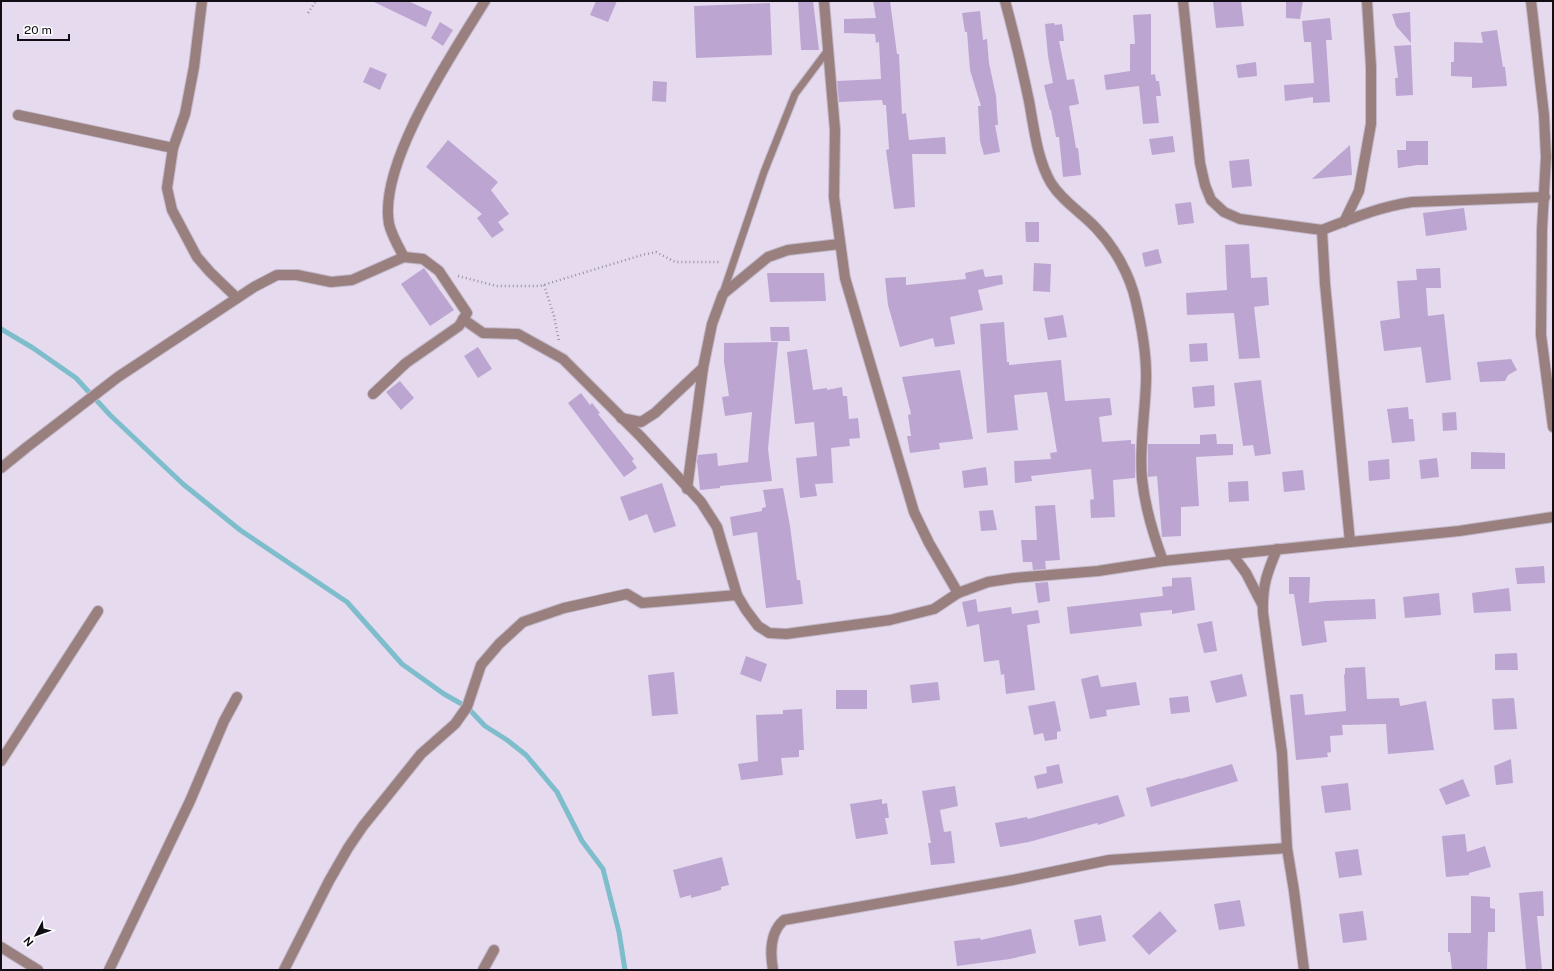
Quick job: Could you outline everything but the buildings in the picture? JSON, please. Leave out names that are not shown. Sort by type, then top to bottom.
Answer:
[{"type":"street","points":[[202,1],[194,67],[185,114],[173,148],[166,188],[172,210],[198,257],[210,272],[237,298]]},
{"type":"street","points":[[404,257],[393,237],[389,223],[389,196],[397,163],[426,101],[485,1]]},
{"type":"street","points":[[824,1],[835,130],[834,197],[845,278],[914,512],[958,593]]},
{"type":"street","points":[[1006,1],[1041,160],[1052,183],[1070,206],[1096,228],[1114,252],[1128,274],[1136,301],[1146,352],[1142,478],[1145,501],[1152,532],[1163,561]]},
{"type":"street","points":[[1183,1],[1200,163],[1205,185],[1211,200],[1224,212],[1240,219],[1322,230],[1376,209],[1412,202],[1545,197]]},
{"type":"street","points":[[1344,222],[1359,191],[1371,124],[1371,67],[1367,1]]},
{"type":"street","points":[[1531,1],[1544,115],[1546,157],[1542,230],[1541,335],[1553,427]]},
{"type":"street","points":[[18,115],[173,148]]},
{"type":"street","points":[[1322,230],[1325,292],[1350,542]]},
{"type":"street","points":[[687,489],[703,368],[712,324],[723,294],[768,257],[788,250],[840,244]]},
{"type":"street","points":[[1,468],[26,447],[118,377],[254,287],[277,275],[297,275],[331,282],[352,280],[404,257],[423,259],[439,271],[467,313],[459,326],[406,363],[373,394]]},
{"type":"street","points":[[463,319],[483,333],[518,334],[563,359],[641,437],[687,489],[701,502],[717,527],[737,595],[758,626],[769,633],[786,634],[890,620],[934,609],[958,593],[988,582],[1098,571],[1163,561],[1459,531],[1553,517]]},
{"type":"street","points":[[621,418],[641,422],[655,413],[703,368]]},
{"type":"street","points":[[1277,549],[1268,570],[1262,592],[1265,634],[1282,753],[1288,848],[1304,970]]},
{"type":"street","points":[[1232,554],[1246,573],[1263,605]]},
{"type":"street","points":[[284,970],[329,881],[348,848],[421,754],[455,724],[467,707],[481,665],[499,644],[523,622],[564,608],[627,594],[642,603],[737,595]]},
{"type":"street","points":[[1,761],[98,611]]},
{"type":"street","points":[[109,970],[190,801],[224,721],[237,697]]},
{"type":"street","points":[[772,970],[771,946],[777,929],[784,920],[1013,880],[1109,860],[1288,848]]},
{"type":"street","points":[[1,947],[38,970]]},
{"type":"street","points":[[483,970],[494,950]]},
{"type":"lane","points":[[723,294],[764,172],[795,94],[828,50]]},
{"type":"path","points":[[308,13],[316,1]]},
{"type":"path","points":[[439,271],[497,286],[544,285],[656,252],[675,262],[733,262]]},
{"type":"path","points":[[544,285],[554,316],[563,359]]},
{"type":"waterway","points":[[1,329],[33,348],[76,378],[110,415],[183,484],[240,530],[347,602],[402,664],[444,694],[467,707],[485,726],[507,740],[526,755],[557,792],[582,841],[603,869],[619,932],[625,970]]}]
